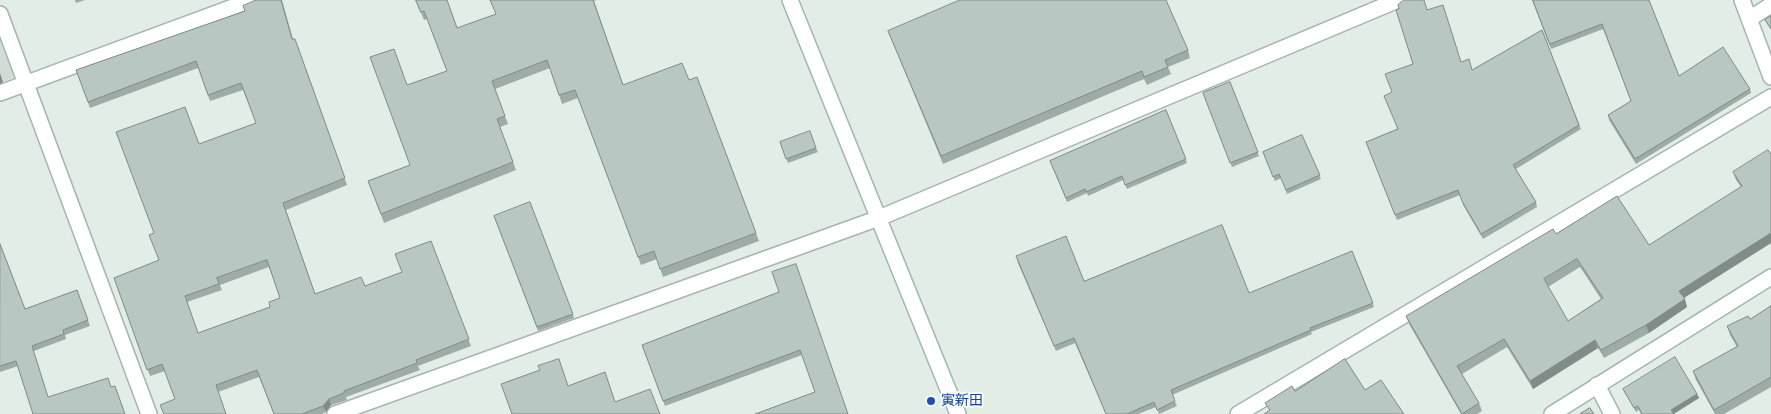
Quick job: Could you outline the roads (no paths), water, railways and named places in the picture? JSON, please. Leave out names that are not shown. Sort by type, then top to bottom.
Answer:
[{"type":"street","points":[[0,92],[252,0]]},
{"type":"street","points":[[790,0],[958,414]]},
{"type":"street","points":[[335,414],[880,218],[1398,0]]},
{"type":"street","points":[[1742,0],[1771,77]]},
{"type":"street","points":[[1749,19],[1771,5]]},
{"type":"street","points":[[0,14],[149,414]]},
{"type":"street","points":[[1238,414],[1771,97]]},
{"type":"street","points":[[1552,414],[1771,277]]},
{"type":"street","points":[[1597,385],[1612,414]]},
{"type":"place","name":"寅新田","points":[[931,401]]}]
